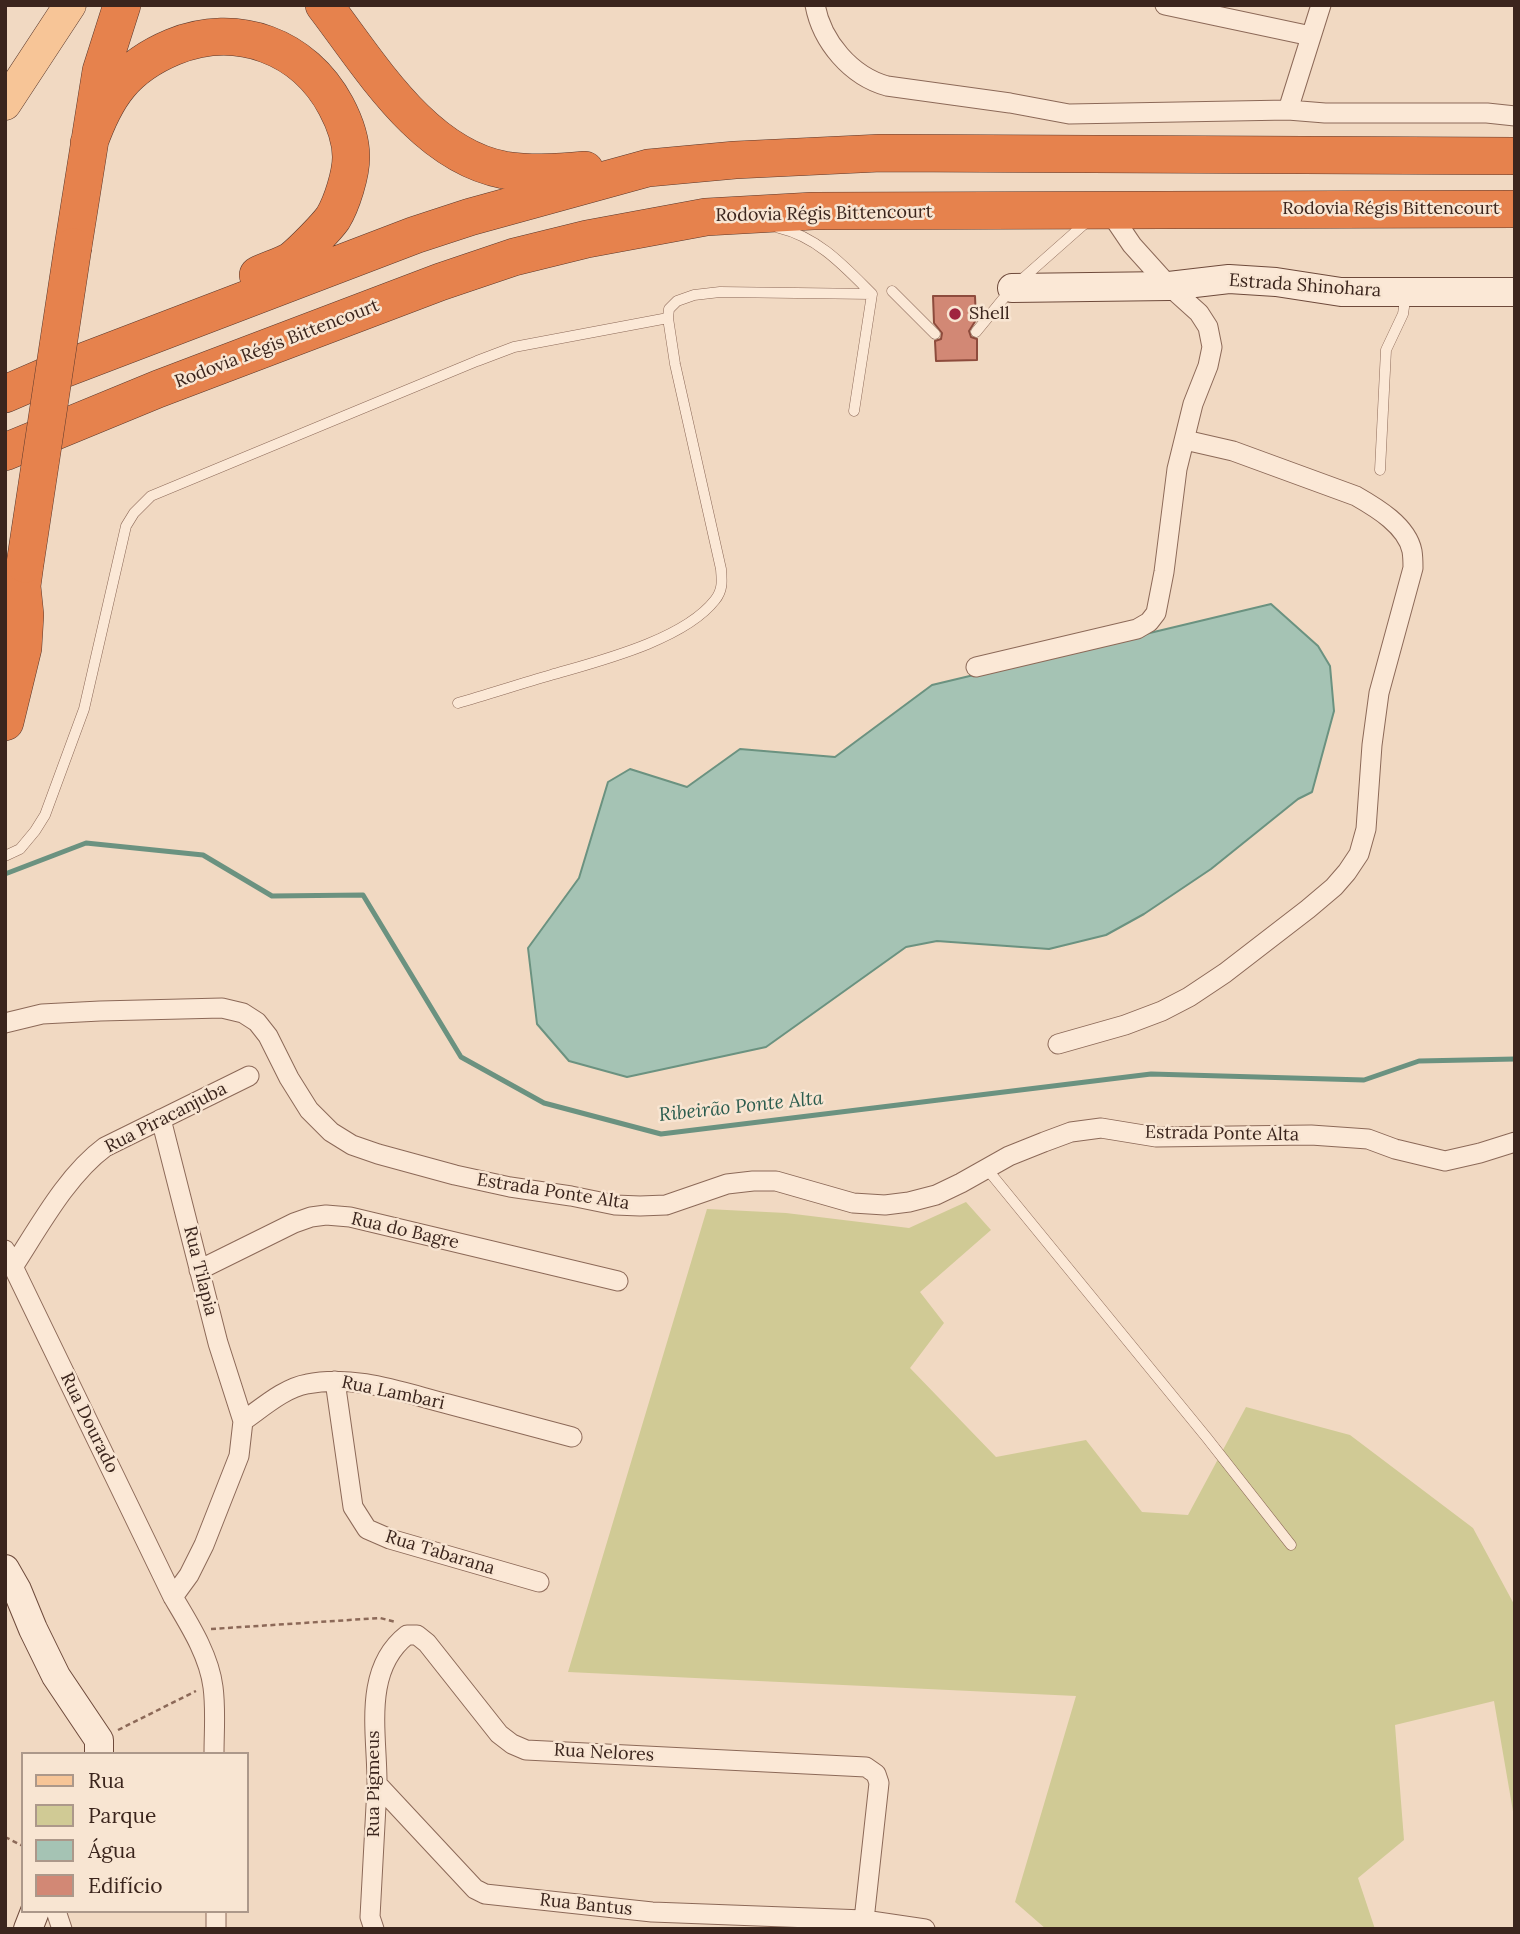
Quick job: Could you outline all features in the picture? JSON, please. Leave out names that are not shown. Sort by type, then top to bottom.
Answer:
[{"type":"highway","points":[[5,656],[24,575],[101,71],[122,5]]},
{"type":"highway","points":[[324,5],[404,108],[429,132],[474,160],[502,169],[536,173],[881,153],[1515,156]]},
{"type":"highway","points":[[56,372],[123,337],[291,260],[333,218],[346,187],[351,156],[341,115],[330,94],[298,61],[279,48],[242,37],[222,36],[198,38],[182,43],[138,65],[118,86],[98,119],[89,143]]},
{"type":"highway","points":[[5,394],[415,235],[470,217],[649,168]]},
{"type":"highway","name":"Rodovia Régis Bittencourt","points":[[5,452],[184,379],[440,282],[514,257],[587,239],[706,217],[813,211],[1515,209]]},
{"type":"highway","points":[[5,474],[61,448],[108,411]]},
{"type":"highway","points":[[5,722],[23,648],[24,575]]},
{"type":"main road","points":[[5,104],[70,5]]},
{"type":"street","points":[[815,5],[828,40],[839,54],[875,82],[1058,113],[1086,115],[1288,110],[1325,113],[1487,113],[1513,110]]},
{"type":"street","points":[[1165,5],[1311,36]]},
{"type":"street","points":[[1288,110],[1321,5]]},
{"type":"street","points":[[976,667],[1137,629],[1149,622],[1156,613],[1177,469],[1212,347],[1208,327],[1199,313],[1169,286],[1104,211]]},
{"type":"street","name":"Estrada Shinohara","points":[[1012,288],[1169,286],[1229,279],[1276,282],[1341,292],[1515,292]]},
{"type":"street","points":[[1058,1044],[1125,1025],[1162,1011],[1189,998],[1225,973],[1334,887],[1359,854],[1366,829],[1372,745],[1380,694],[1413,568],[1412,549],[1392,520],[1356,496],[1233,451],[1185,440]]},
{"type":"street","name":"Estrada Ponte Alta","points":[[5,1023],[42,1014],[100,1011],[222,1008],[243,1013],[257,1022],[268,1036],[309,1110],[331,1132],[352,1145],[455,1175],[615,1205],[666,1205],[727,1184],[753,1181],[776,1181],[853,1203],[885,1205],[909,1202],[936,1195],[1009,1156],[1062,1135],[1101,1128],[1156,1136],[1311,1135],[1368,1139],[1395,1149],[1445,1161],[1515,1142]]},
{"type":"street","name":"Rua Piracanjuba","points":[[9,1259],[85,1163],[104,1147],[249,1076]]},
{"type":"street","name":"Rua Tilapia","points":[[161,1119],[224,1365],[243,1421]]},
{"type":"street","name":"Rua do Bagre","points":[[200,1270],[294,1223],[326,1215],[351,1217],[618,1281]]},
{"type":"street","name":"Rua Dourado","points":[[9,1259],[206,1662],[213,1687],[214,1752]]},
{"type":"street","name":"Rua Lambari","points":[[243,1421],[289,1391],[305,1384],[335,1381],[403,1392],[572,1437]]},
{"type":"street","name":"Rua Tabarana","points":[[335,1381],[354,1507],[367,1529],[390,1539],[539,1582]]},
{"type":"street","points":[[173,1597],[189,1575],[214,1522],[239,1456],[243,1421]]},
{"type":"street","points":[[5,1569],[56,1676],[99,1747]]},
{"type":"street","name":"Rua Nelores","points":[[401,1639],[417,1635],[499,1734],[512,1744],[526,1749],[866,1767],[876,1774],[879,1783],[864,1920]]},
{"type":"street","name":"Rua Pigmeus","points":[[374,1929],[370,1917],[377,1784],[373,1727],[379,1676],[387,1656],[401,1639]]},
{"type":"street","name":"Rua Bantus","points":[[377,1784],[475,1889],[485,1894],[652,1912],[864,1920],[925,1929]]},
{"type":"lane","points":[[976,332],[1012,288],[1104,211]]},
{"type":"lane","points":[[706,217],[753,221],[789,230],[822,246],[872,294]]},
{"type":"lane","points":[[892,291],[935,334]]},
{"type":"lane","points":[[458,704],[652,641],[701,615],[716,599],[722,587],[721,569],[675,364],[668,318],[669,309],[677,301],[694,295],[720,292],[872,294]]},
{"type":"lane","points":[[1380,470],[1386,350],[1403,314],[1406,292]]},
{"type":"lane","points":[[854,411],[872,294]]},
{"type":"lane","points":[[5,856],[20,849],[36,831],[45,815],[84,709],[126,526],[134,513],[151,496],[514,347],[668,318]]},
{"type":"lane","points":[[987,1169],[1291,1545]]},
{"type":"path","points":[[192,1630],[380,1618],[402,1625],[401,1639]]},
{"type":"path","points":[[99,1747],[198,1690],[213,1687]]},
{"type":"path","points":[[5,1837],[21,1845]]},
{"type":"green space","points":[[966,1202],[991,1230],[920,1292],[944,1323],[910,1368],[996,1457],[1086,1440],[1142,1512],[1188,1515],[1246,1407],[1350,1435],[1473,1528],[1515,1606],[1515,1823],[1494,1701],[1395,1725],[1404,1840],[1358,1878],[1375,1929],[1046,1929],[1015,1902],[1076,1696],[568,1672],[707,1209],[786,1213],[909,1228]]},
{"type":"water","points":[[1271,604],[1318,646],[1330,666],[1334,711],[1312,792],[1298,799],[1211,869],[1144,914],[1106,935],[1049,949],[937,941],[906,947],[766,1047],[627,1077],[569,1061],[537,1024],[528,948],[579,878],[608,782],[630,769],[687,787],[740,749],[835,757],[932,685]]},
{"type":"building","name":"Shell","points":[[933,296],[975,296],[976,320],[969,331],[971,337],[977,339],[977,360],[936,361],[935,341],[941,339],[942,333],[934,323]]},
{"type":"waterway","name":"Ribeirão Ponte Alta","points":[[5,874],[86,843],[203,855],[272,896],[363,895],[461,1057],[544,1103],[661,1134],[1151,1074],[1364,1080],[1419,1061],[1515,1059]]},
{"type":"place","name":"Shell","points":[[955,314]]}]
